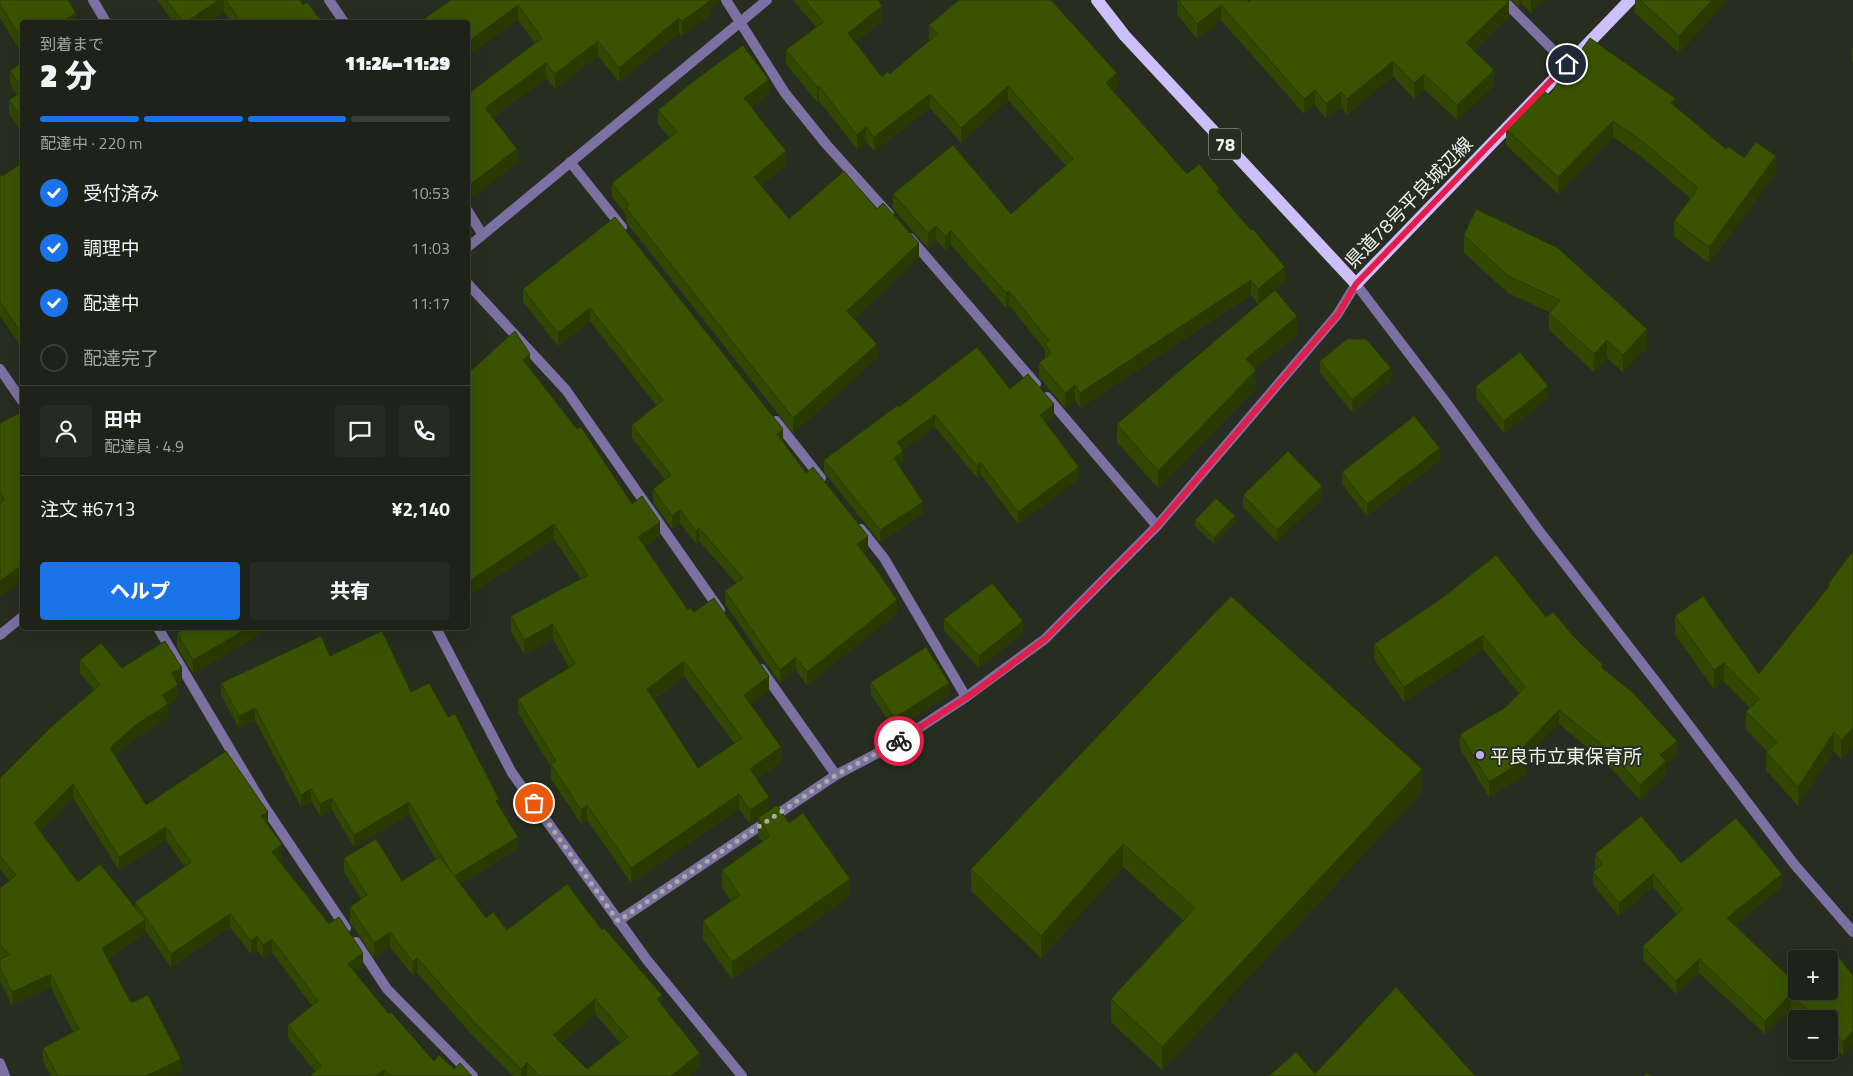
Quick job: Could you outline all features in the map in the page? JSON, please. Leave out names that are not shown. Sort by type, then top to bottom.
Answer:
[{"type":"main road","name":"県道78号平良城辺線","points":[[1097,0],[1125,36],[1356,284],[1630,0]]},
{"type":"street","points":[[93,0],[105,20]]},
{"type":"street","points":[[329,0],[343,20]]},
{"type":"street","points":[[726,0],[786,93],[826,144],[901,227],[1157,526]]},
{"type":"street","points":[[470,245],[767,0]]},
{"type":"street","points":[[1503,0],[1567,64]]},
{"type":"street","points":[[570,162],[626,232]]},
{"type":"street","points":[[470,214],[482,234]]},
{"type":"street","points":[[618,921],[836,775],[893,745],[966,697],[1045,639],[1157,526],[1338,314],[1356,284],[1445,401],[1537,528],[1794,864],[1853,932]]},
{"type":"street","points":[[470,286],[566,390],[726,619]]},
{"type":"street","points":[[0,368],[20,399]]},
{"type":"street","points":[[768,411],[829,488]]},
{"type":"street","points":[[854,520],[884,558],[966,697]]},
{"type":"street","points":[[0,635],[20,619]]},
{"type":"street","points":[[159,630],[264,806],[388,989],[473,1076]]},
{"type":"street","points":[[437,630],[512,773],[646,960],[742,1076]]},
{"type":"street","points":[[755,660],[836,775]]},
{"type":"street","points":[[0,1063],[5,1076]]},
{"type":"building","points":[[0,0],[68,0],[76,13],[64,20],[20,20],[20,37],[0,4]]},
{"type":"building","points":[[167,0],[219,0],[189,20],[182,20]]},
{"type":"building","points":[[226,0],[300,0],[303,5],[307,2],[320,20],[240,20]]},
{"type":"building","points":[[451,0],[711,0],[682,21],[679,18],[619,68],[598,41],[555,74],[546,63],[485,108],[517,149],[470,184],[470,92],[542,38],[518,5],[470,41],[470,20],[423,20]]},
{"type":"building","points":[[805,0],[878,0],[882,6],[848,33],[882,77],[888,71],[890,74],[937,34],[929,25],[959,0],[1051,0],[1117,73],[1106,83],[1187,174],[1199,164],[1220,189],[1217,191],[1285,267],[1258,289],[1251,280],[1080,393],[1075,385],[1065,393],[1039,363],[1051,353],[1045,344],[1049,341],[1009,291],[1006,293],[951,231],[945,236],[936,226],[928,233],[893,194],[953,145],[1011,214],[1073,159],[1008,86],[961,128],[930,94],[874,137],[866,127],[857,135],[819,86],[817,87],[786,50],[823,22]]},
{"type":"building","points":[[1178,0],[1247,0],[1249,2],[1251,0],[1509,1],[1466,43],[1494,70],[1457,105],[1424,74],[1414,83],[1393,61],[1347,99],[1341,92],[1326,104],[1315,90],[1304,99],[1221,5],[1197,24]]},
{"type":"building","points":[[1640,0],[1712,0],[1679,36]]},
{"type":"building","points":[[1590,38],[1675,98],[1671,103],[1726,149],[1728,146],[1744,158],[1756,142],[1776,156],[1709,247],[1674,221],[1698,188],[1643,142],[1613,121],[1558,177],[1506,129],[1543,90],[1549,95]]},
{"type":"building","points":[[743,45],[769,80],[744,98],[786,151],[754,177],[789,219],[844,171],[877,209],[883,203],[919,243],[847,311],[877,344],[793,418],[626,208],[629,205],[612,183],[677,132],[658,110]]},
{"type":"building","points":[[20,64],[20,85],[10,71]]},
{"type":"building","points":[[20,92],[20,116],[9,100]]},
{"type":"building","points":[[20,164],[20,331],[0,302],[0,175],[4,175]]},
{"type":"building","points":[[1476,209],[1558,248],[1647,329],[1623,355],[1607,340],[1594,354],[1549,313],[1560,300],[1508,276],[1464,235]]},
{"type":"building","points":[[615,217],[783,429],[777,434],[806,473],[813,467],[868,536],[857,544],[897,600],[807,672],[796,657],[780,670],[725,591],[743,578],[699,528],[696,531],[680,510],[672,516],[653,489],[671,475],[632,425],[663,400],[590,308],[558,333],[523,289]]},
{"type":"building","points":[[1275,290],[1297,316],[1246,359],[1256,370],[1158,471],[1117,424]]},
{"type":"building","points":[[515,331],[530,354],[523,360],[577,429],[581,427],[632,504],[642,496],[660,522],[638,537],[688,610],[690,608],[694,612],[714,598],[769,676],[744,695],[781,747],[750,769],[769,797],[750,810],[739,794],[631,868],[587,805],[581,810],[551,764],[556,761],[518,699],[575,664],[553,624],[524,640],[511,616],[588,575],[554,524],[470,581],[470,371]],"holes":[[[684,661],[742,738],[698,768],[647,689]]]},
{"type":"building","points":[[1347,339],[1366,339],[1391,368],[1352,400],[1320,361]]},
{"type":"building","points":[[977,347],[1010,389],[1028,374],[1054,404],[1040,415],[1079,467],[1018,512],[981,463],[977,466],[935,415],[897,442],[903,451],[894,458],[923,502],[880,530],[824,460],[898,405],[899,407]]},
{"type":"building","points":[[1520,352],[1548,386],[1504,421],[1476,386]]},
{"type":"building","points":[[20,413],[20,566],[0,581],[0,503],[4,500],[0,491],[0,423]]},
{"type":"building","points":[[1414,416],[1440,448],[1367,504],[1342,472]]},
{"type":"building","points":[[1288,451],[1322,486],[1277,530],[1243,495]]},
{"type":"building","points":[[1216,498],[1235,516],[1214,538],[1195,520]]},
{"type":"building","points":[[1853,551],[1853,728],[1841,740],[1834,732],[1798,787],[1766,752],[1777,742],[1746,712],[1759,699],[1724,663],[1714,670],[1675,616],[1703,596],[1759,674],[1830,585],[1828,584]]},
{"type":"building","points":[[1496,555],[1546,617],[1553,612],[1574,637],[1603,665],[1601,667],[1632,692],[1677,741],[1660,755],[1666,761],[1640,785],[1606,748],[1559,710],[1519,751],[1525,760],[1489,782],[1460,734],[1506,707],[1525,687],[1483,635],[1404,687],[1374,644],[1442,598]]},
{"type":"building","points":[[992,583],[1023,621],[979,656],[944,619]]},
{"type":"building","points":[[1231,596],[1422,769],[1162,1047],[1111,999],[1195,908],[1123,844],[1041,936],[971,869]]},
{"type":"building","points":[[182,630],[245,630],[193,660],[177,633]]},
{"type":"building","points":[[382,631],[411,692],[429,683],[448,717],[455,714],[499,799],[496,801],[518,837],[454,876],[409,802],[354,835],[332,798],[320,804],[311,789],[301,795],[255,708],[239,716],[221,683],[321,636],[330,656]]},
{"type":"building","points":[[165,641],[182,668],[172,673],[178,685],[162,695],[168,704],[134,726],[110,748],[146,805],[226,751],[268,812],[261,816],[282,844],[272,852],[329,924],[339,917],[363,953],[348,964],[389,1014],[391,1012],[434,1061],[439,1055],[454,1069],[460,1063],[472,1076],[391,1076],[384,1070],[376,1076],[310,1076],[321,1066],[288,1025],[318,1001],[272,939],[263,945],[257,936],[251,941],[230,914],[171,954],[135,902],[191,862],[166,827],[119,857],[73,784],[34,823],[78,882],[100,864],[145,920],[102,948],[131,1003],[148,995],[181,1059],[146,1076],[58,1076],[43,1048],[79,1029],[51,974],[12,992],[0,967],[0,959],[9,955],[0,944],[0,888],[16,875],[0,856],[0,778],[51,727],[100,685],[80,660],[101,643],[122,668]]},
{"type":"building","points":[[926,647],[949,683],[894,718],[871,682]]},
{"type":"building","points":[[777,805],[789,823],[803,813],[850,879],[732,962],[703,921],[740,895],[722,870],[770,836],[758,818]]},
{"type":"building","points":[[1641,816],[1681,863],[1736,818],[1782,874],[1727,918],[1788,976],[1788,997],[1765,1021],[1699,959],[1676,981],[1643,946],[1683,909],[1653,874],[1619,903],[1593,872],[1603,864],[1595,854]]},
{"type":"building","points":[[376,839],[402,881],[440,857],[486,918],[493,912],[507,930],[567,884],[602,930],[604,928],[662,995],[657,999],[700,1053],[671,1076],[540,1076],[527,1063],[521,1069],[473,1021],[417,958],[413,962],[390,932],[374,943],[350,907],[367,895],[344,858]],"holes":[[[595,999],[628,1037],[587,1069],[553,1035]]]},
{"type":"building","points":[[1838,956],[1853,976],[1853,1031],[1843,1042],[1838,1037],[1838,1010],[1808,1010],[1797,1000],[1838,1000]]},
{"type":"building","points":[[1396,987],[1475,1076],[1269,1076],[1296,1052],[1315,1074]]},
{"type":"way so far","points":[[534,803],[618,921],[836,775],[899,741]]},
{"type":"place","name":"平良市立東保育所","points":[[1480,755]]},
{"type":"route","points":[[899,741],[976,691],[1045,639],[1157,526],[1338,314],[1356,284],[1567,64]]}]
